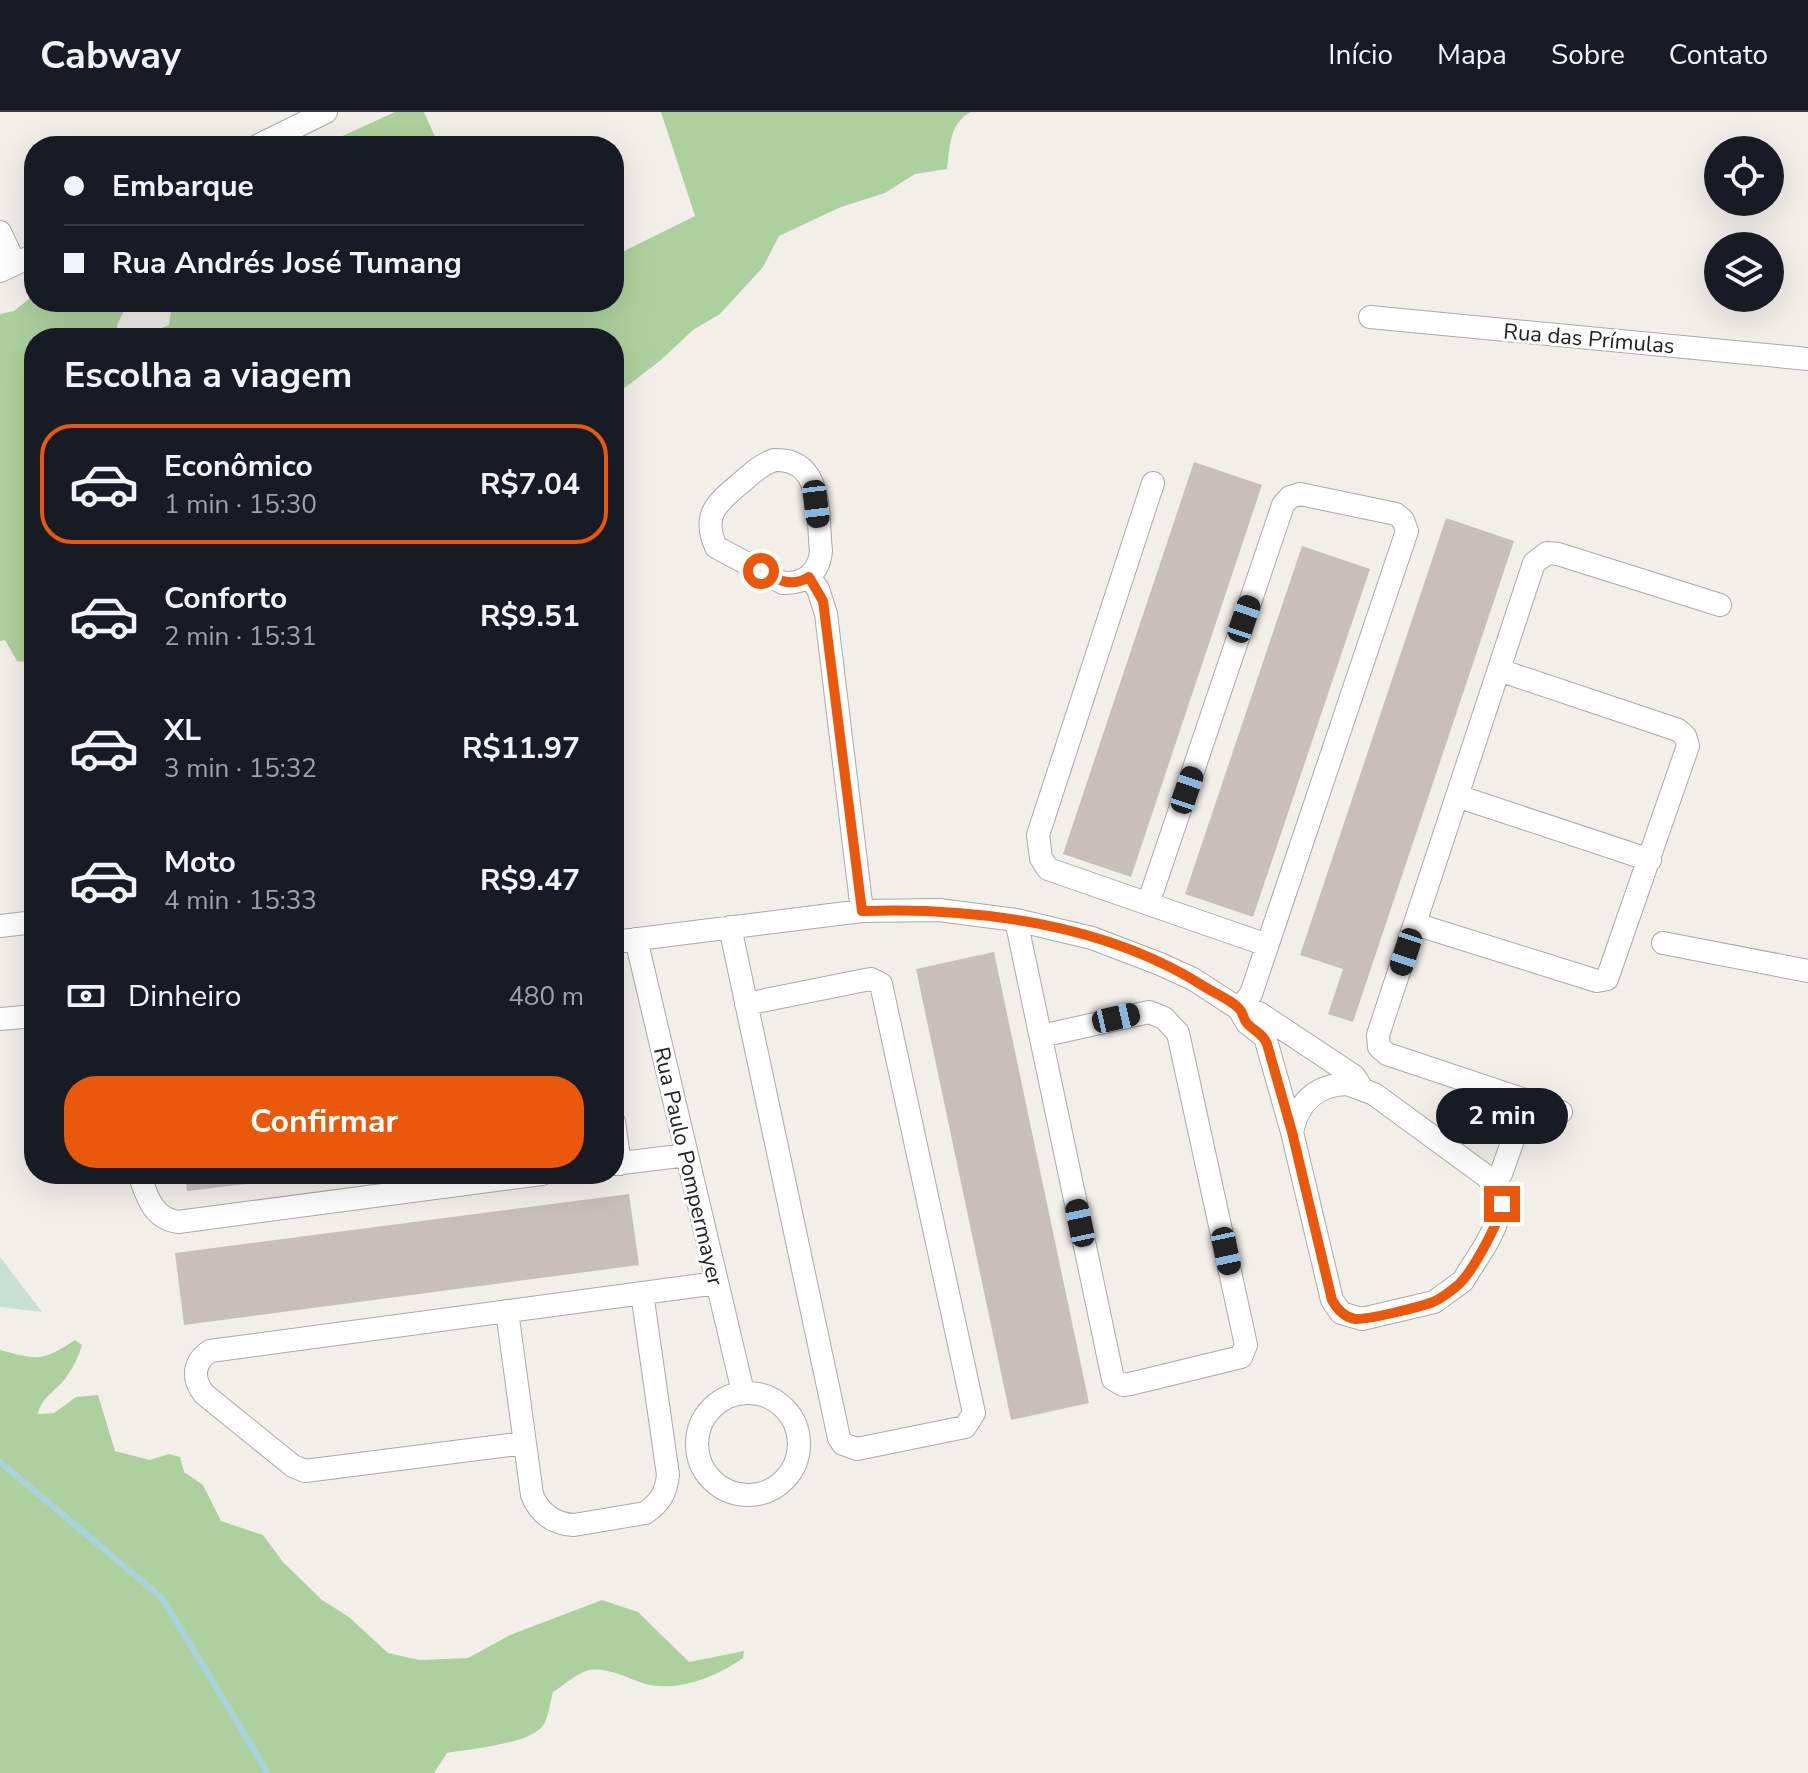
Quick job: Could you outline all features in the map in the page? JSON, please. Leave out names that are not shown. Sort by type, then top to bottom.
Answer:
[{"type":"street","points":[[277,136],[326,112]]},
{"type":"street","points":[[0,232],[16,263]]},
{"type":"street","name":"Rua das Prímulas","points":[[1370,317],[1808,359]]},
{"type":"street","points":[[774,460],[795,462],[813,481],[821,551],[816,570],[809,577],[801,582],[783,583],[716,547],[711,536],[711,514],[717,504],[764,464],[774,460]]},
{"type":"street","points":[[1153,483],[1038,835],[1041,858],[1048,869],[1267,945]]},
{"type":"street","points":[[1148,904],[1286,500],[1300,494],[1396,514],[1403,520],[1407,531],[1251,994],[1239,1009]]},
{"type":"street","points":[[1561,1112],[1387,1054],[1379,1047],[1378,1035],[1534,563],[1547,553],[1558,554],[1720,605]]},
{"type":"street","points":[[809,577],[818,589],[826,614],[862,911]]},
{"type":"street","points":[[1415,924],[1604,981],[1610,977],[1688,746],[1685,736],[1678,730],[1499,670]]},
{"type":"street","points":[[1457,796],[1650,860]]},
{"type":"street","points":[[625,940],[862,911],[939,910],[1016,920],[1092,938],[1126,950],[1193,979],[1239,1009],[1259,1013],[1354,1076],[1361,1087],[1493,1182],[1501,1196],[1501,1211],[1463,1281],[1434,1302],[1355,1319],[1341,1313],[1332,1300],[1292,1132],[1265,1037],[1247,1023],[1239,1009]]},
{"type":"street","points":[[1016,920],[1113,1379],[1123,1385],[1130,1384],[1241,1357],[1246,1345],[1178,1033],[1164,1018],[1149,1012],[1041,1036]]},
{"type":"street","points":[[0,926],[24,923]]},
{"type":"street","points":[[730,927],[746,1004],[839,1438],[843,1444],[857,1449],[965,1427],[974,1413],[881,984],[871,979],[746,1004]]},
{"type":"street","name":"Rua Paulo Pompermayer","points":[[625,940],[687,1155],[743,1392]]},
{"type":"street","points":[[1663,943],[1808,971]]},
{"type":"street","points":[[0,1019],[24,1017]]},
{"type":"street","points":[[1292,1132],[1300,1107],[1319,1089],[1347,1084],[1361,1087]]},
{"type":"street","points":[[1493,1182],[1501,1174],[1527,1100]]},
{"type":"street","points":[[624,1163],[687,1155]]},
{"type":"street","points":[[143,1184],[152,1208],[164,1218],[178,1222],[466,1184]]},
{"type":"street","points":[[524,1443],[305,1471],[293,1466],[204,1394],[195,1376],[198,1362],[210,1351],[717,1283]]},
{"type":"street","points":[[507,1311],[532,1495],[541,1511],[556,1522],[574,1525],[645,1513],[660,1501],[668,1475],[642,1293]]},
{"type":"street","points":[[743,1392],[755,1392],[778,1402],[787,1410],[798,1432],[798,1457],[786,1479],[766,1493],[754,1495],[741,1495],[718,1486],[702,1467],[698,1456],[698,1431],[703,1419],[719,1401],[743,1392]]},
{"type":"green space","points":[[395,112],[424,112],[435,136],[342,136]]},
{"type":"green space","points":[[661,112],[971,112],[958,122],[955,129],[947,169],[915,174],[885,193],[841,207],[779,236],[763,267],[720,314],[693,330],[624,388],[624,328],[162,328],[169,325],[171,312],[624,312],[624,251],[695,216]]},
{"type":"green space","points":[[24,303],[24,312],[123,312],[117,328],[24,328],[24,662],[17,661],[5,640],[0,641],[0,314],[14,311]]},
{"type":"green space","points":[[0,1257],[42,1312],[0,1307]]},
{"type":"green space","points":[[75,1340],[82,1345],[76,1361],[64,1381],[42,1403],[38,1414],[54,1413],[76,1397],[98,1395],[115,1451],[150,1460],[169,1454],[180,1457],[184,1472],[203,1485],[221,1521],[263,1535],[283,1562],[322,1600],[349,1617],[388,1653],[419,1660],[468,1658],[510,1635],[602,1600],[638,1612],[689,1662],[744,1651],[743,1658],[711,1676],[674,1686],[650,1685],[613,1672],[585,1671],[553,1692],[546,1720],[538,1731],[514,1741],[447,1753],[434,1773],[0,1773],[0,1350],[39,1357]]},
{"type":"building","points":[[1194,462],[1262,485],[1131,877],[1063,854]]},
{"type":"building","points":[[1446,518],[1514,541],[1353,1022],[1328,1014],[1343,969],[1300,955]]},
{"type":"building","points":[[1302,546],[1370,569],[1253,917],[1185,894]]},
{"type":"building","points":[[994,952],[1089,1403],[1011,1420],[916,969]]},
{"type":"building","points":[[186,1184],[246,1184],[187,1191]]},
{"type":"building","points":[[629,1194],[639,1265],[184,1325],[175,1253]]},
{"type":"waterway","points":[[0,1462],[162,1598],[268,1773]]},
{"type":"route","points":[[761,571],[783,583],[801,582],[809,577],[823,601],[862,911],[939,910],[1054,928],[1092,938],[1160,964],[1193,979],[1239,1009],[1247,1023],[1265,1037],[1286,1120],[1292,1132],[1332,1300],[1335,1307],[1348,1317],[1362,1319],[1434,1302],[1448,1293],[1463,1281],[1499,1218],[1502,1204]]}]
